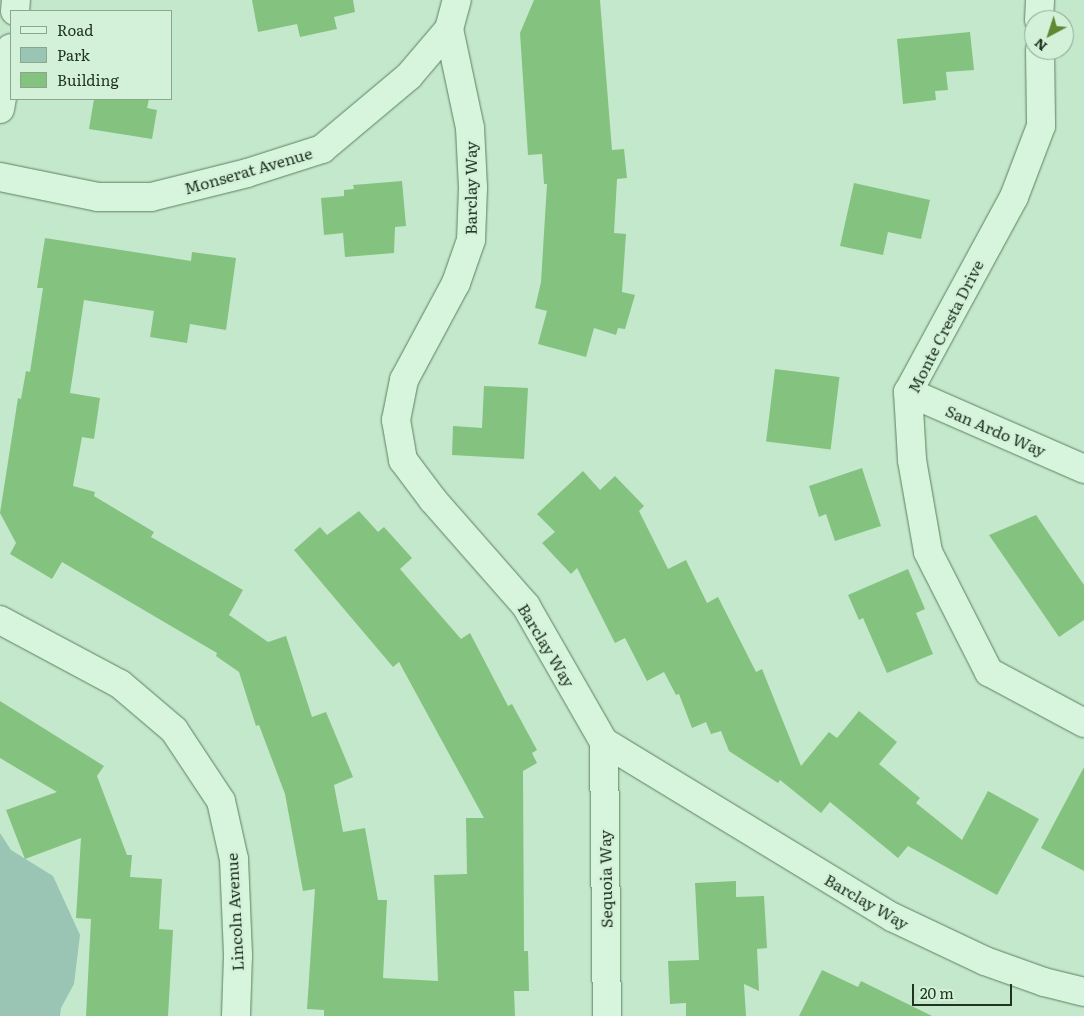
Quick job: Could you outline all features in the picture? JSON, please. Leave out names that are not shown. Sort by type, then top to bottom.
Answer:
[{"type":"street","name":"Monserat Avenue","points":[[0,177],[98,197],[151,196],[247,174],[322,149],[409,76],[449,29],[458,0]]},
{"type":"street","name":"Barclay Way","points":[[449,29],[470,128],[474,188],[471,240],[456,283],[404,380],[396,420],[403,460],[433,500],[526,606],[604,742],[892,917],[985,961],[1044,982],[1084,992]]},
{"type":"street","points":[[0,109],[10,54]]},
{"type":"street","name":"Monte Cresta Drive","points":[[1040,60],[1041,126],[1014,197],[908,392],[912,460],[928,552],[989,672],[1084,723]]},
{"type":"street","name":"San Ardo Way","points":[[908,392],[1084,469]]},
{"type":"street","name":"Lincoln Avenue","points":[[0,620],[120,684],[174,730],[221,801],[234,859],[238,955],[236,1016]]},
{"type":"street","name":"Sequoia Way","points":[[604,742],[607,1016]]},
{"type":"green space","points":[[0,833],[11,850],[53,876],[80,935],[74,984],[61,1008],[60,1016],[0,1016]]},
{"type":"building","points":[[252,0],[353,0],[355,12],[334,17],[337,29],[300,37],[297,24],[258,32]]},
{"type":"building","points":[[534,0],[600,0],[612,150],[624,149],[627,178],[617,179],[614,233],[626,234],[622,292],[635,295],[625,329],[618,328],[616,335],[594,328],[586,357],[538,344],[547,311],[535,308],[541,282],[547,184],[544,184],[542,154],[528,155],[520,33]]},
{"type":"building","points":[[970,32],[974,70],[946,72],[948,90],[935,91],[936,100],[903,104],[897,39]]},
{"type":"building","points":[[94,100],[149,100],[147,108],[157,110],[152,139],[89,129]]},
{"type":"building","points":[[402,181],[406,226],[395,227],[394,253],[345,257],[343,233],[324,235],[321,198],[344,196],[344,190],[354,189],[353,185]]},
{"type":"building","points":[[854,183],[930,200],[921,239],[888,232],[883,255],[840,246]]},
{"type":"building","points":[[45,238],[191,261],[192,252],[236,258],[226,330],[190,324],[187,343],[150,337],[154,311],[84,300],[70,393],[100,398],[94,439],[82,437],[73,486],[95,492],[94,496],[154,532],[151,537],[243,590],[229,615],[268,642],[286,636],[312,717],[326,712],[353,777],[334,785],[343,832],[365,828],[378,900],[387,900],[383,978],[438,981],[434,875],[467,874],[466,818],[484,818],[399,662],[393,667],[294,550],[320,527],[327,535],[359,511],[378,532],[384,527],[412,558],[400,569],[461,639],[470,633],[508,706],[512,704],[537,750],[532,753],[537,763],[523,771],[524,951],[528,951],[529,991],[514,991],[515,1016],[324,1016],[324,1010],[307,1009],[315,889],[303,891],[285,794],[259,725],[256,726],[239,672],[216,656],[217,653],[62,562],[52,579],[10,554],[16,543],[0,513],[18,398],[21,399],[26,371],[30,372],[43,288],[37,288]]},
{"type":"building","points":[[775,369],[840,377],[831,449],[766,441]]},
{"type":"building","points":[[484,386],[528,388],[524,459],[452,455],[453,426],[482,428]]},
{"type":"building","points":[[862,468],[881,526],[835,541],[826,514],[819,517],[809,486]]},
{"type":"building","points":[[583,471],[600,490],[615,476],[644,506],[639,511],[668,569],[686,560],[707,603],[718,597],[756,672],[762,669],[801,766],[829,732],[837,738],[859,711],[897,742],[879,764],[920,798],[916,803],[962,840],[988,791],[1039,819],[997,895],[908,846],[898,858],[830,802],[821,813],[780,780],[778,783],[729,751],[721,731],[711,734],[706,722],[692,728],[679,694],[676,695],[664,672],[647,681],[625,638],[615,643],[577,568],[571,574],[542,543],[555,532],[537,514]]},
{"type":"building","points":[[1036,515],[1084,585],[1084,620],[1059,637],[989,535]]},
{"type":"building","points":[[908,569],[925,609],[916,613],[933,654],[887,673],[863,618],[859,620],[848,595]]},
{"type":"building","points":[[0,701],[104,766],[97,776],[127,855],[132,855],[130,877],[162,879],[159,929],[173,930],[168,1016],[86,1016],[91,919],[76,918],[81,838],[25,859],[6,810],[57,792],[0,758]]},
{"type":"building","points":[[1084,767],[1084,871],[1041,848]]},
{"type":"building","points":[[736,881],[736,897],[764,896],[767,948],[757,949],[759,991],[744,984],[746,1016],[686,1016],[686,1003],[670,1004],[668,961],[699,960],[695,883]]},
{"type":"building","points":[[822,970],[858,987],[861,981],[932,1016],[799,1016]]}]
